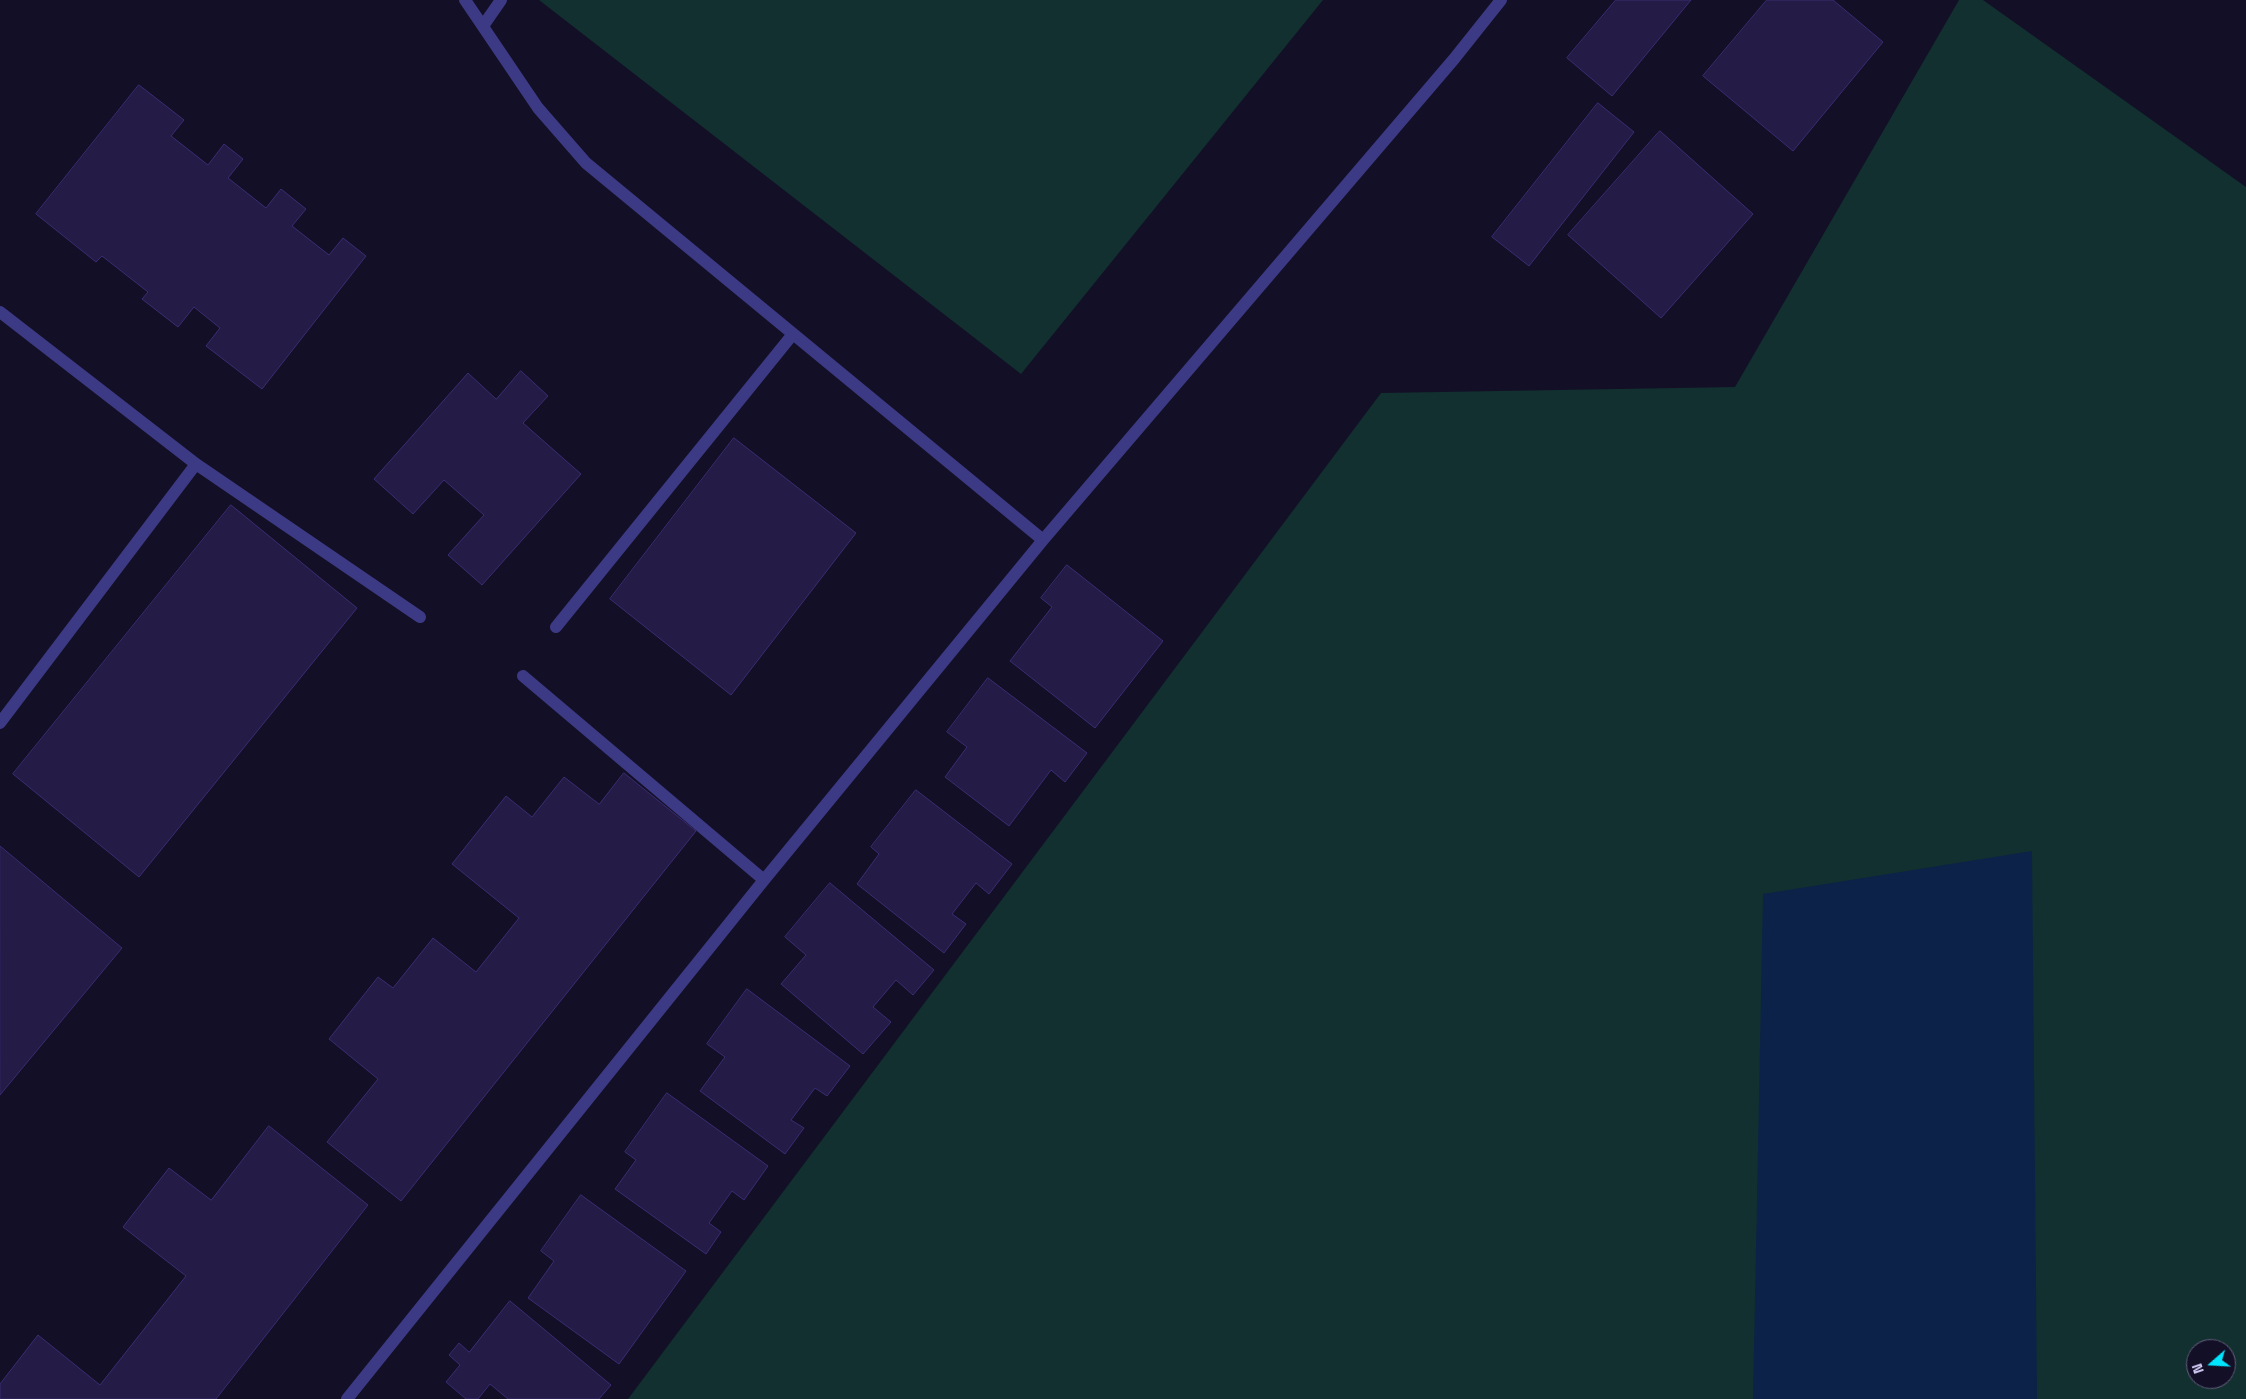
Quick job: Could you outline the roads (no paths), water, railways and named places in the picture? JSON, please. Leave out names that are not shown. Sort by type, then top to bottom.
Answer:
[{"type":"street","points":[[465,0],[538,108],[586,163],[1043,540]]},
{"type":"street","points":[[483,26],[501,0]]},
{"type":"street","points":[[346,1399],[764,880],[1043,540],[1454,59],[1501,0]]},
{"type":"street","points":[[0,312],[196,464],[420,617]]},
{"type":"street","points":[[556,627],[793,334]]},
{"type":"street","points":[[0,723],[196,464]]},
{"type":"street","points":[[523,676],[764,880]]},
{"type":"water","points":[[2032,851],[2037,1399],[1753,1399],[1763,894]]}]
